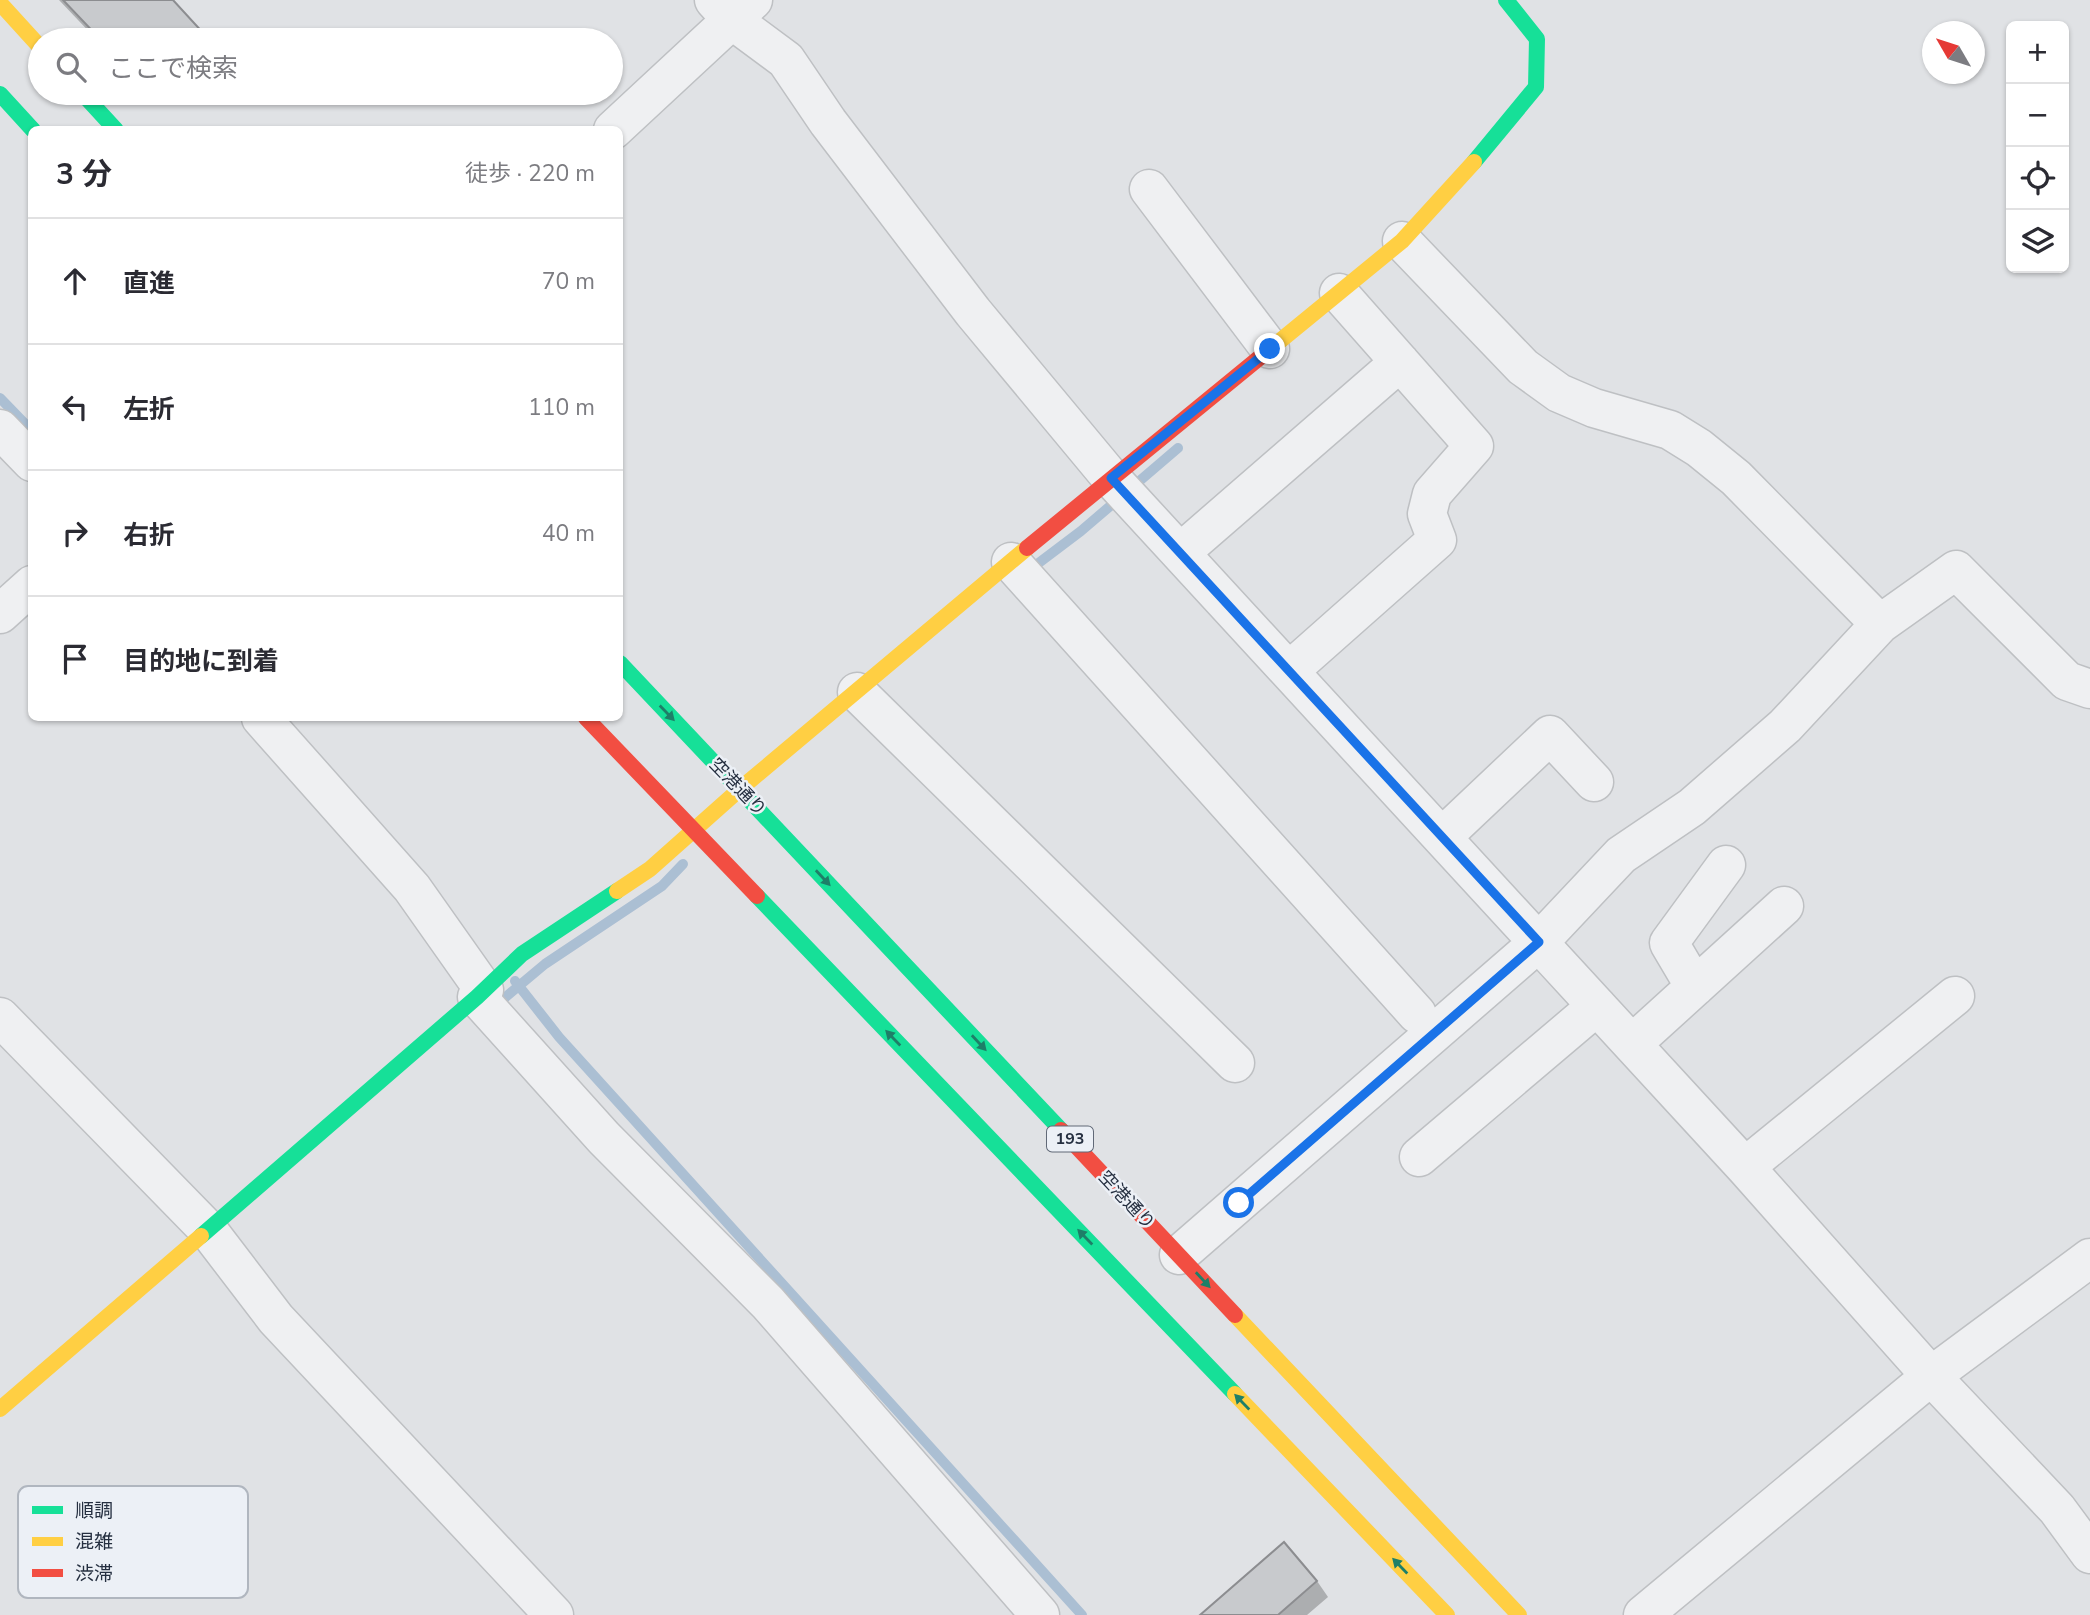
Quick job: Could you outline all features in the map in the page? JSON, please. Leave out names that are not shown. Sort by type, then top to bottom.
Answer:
[{"type":"main road","points":[[0,1409],[481,993],[522,954],[650,869],[740,789],[1111,478],[1402,242],[1468,170],[1536,88],[1537,39],[1506,0]]},
{"type":"main road","points":[[0,3],[28,34]]},
{"type":"main road","points":[[0,94],[29,126]]},
{"type":"main road","points":[[93,105],[112,126]]},
{"type":"main road","name":"空港通り","points":[[623,666],[1519,1615]]},
{"type":"main road","points":[[589,721],[1447,1615]]},
{"type":"street","points":[[616,126],[733,7],[786,60],[828,122],[965,301],[1111,478],[1745,1167],[1931,1376],[2057,1509],[2090,1554]]},
{"type":"street","points":[[1149,189],[1270,349]]},
{"type":"street","points":[[1402,242],[1523,367],[1559,394],[1594,408],[1670,430],[1699,447],[1736,478],[1880,624]]},
{"type":"street","points":[[1289,671],[1437,540],[1427,514],[1432,494],[1474,446],[1339,293]]},
{"type":"street","points":[[1180,553],[1400,362]]},
{"type":"street","points":[[0,429],[28,458]]},
{"type":"street","points":[[1011,562],[1417,1014]]},
{"type":"street","points":[[1179,1255],[1539,942],[1621,855],[1692,807],[1785,726],[1880,624],[1956,570],[2067,681],[2090,689]]},
{"type":"street","points":[[0,614],[28,588]]},
{"type":"street","points":[[858,692],[1235,1063]]},
{"type":"street","points":[[264,721],[412,888],[481,993],[604,1138],[768,1303],[1040,1615]]},
{"type":"street","points":[[1442,837],[1550,735],[1594,782]]},
{"type":"street","points":[[1695,987],[1669,943],[1726,865]]},
{"type":"street","points":[[1632,1044],[1784,906]]},
{"type":"street","points":[[1745,1167],[1955,996]]},
{"type":"street","points":[[1419,1157],[1597,1006]]},
{"type":"street","points":[[0,1017],[208,1230],[276,1319],[554,1615]]},
{"type":"street","points":[[1643,1615],[1931,1376],[2090,1258]]},
{"type":"building","points":[[63,0],[173,0],[199,28],[90,28]]},
{"type":"building","points":[[1284,1542],[1317,1581],[1278,1615],[1200,1615]]},
{"type":"waterway","points":[[0,398],[28,427]]},
{"type":"waterway","points":[[1036,565],[1081,531],[1178,448]]},
{"type":"waterway","points":[[495,1006],[545,964],[662,886],[683,864]]},
{"type":"waterway","points":[[515,981],[559,1037],[1082,1615]]},
{"type":"traffic: fast","points":[[1474,162],[1536,87],[1537,39],[1506,0]]},
{"type":"traffic: fast","points":[[0,94],[29,126]]},
{"type":"traffic: fast","points":[[93,105],[112,126]]},
{"type":"traffic: fast","points":[[623,666],[1061,1130]]},
{"type":"traffic: fast","points":[[201,1236],[477,997],[522,954],[617,891]]},
{"type":"traffic: fast","points":[[757,896],[1235,1394]]},
{"type":"traffic: slow","points":[[0,3],[28,34]]},
{"type":"traffic: slow","points":[[1264,354],[1402,241],[1474,162]]},
{"type":"traffic: slow","points":[[617,891],[650,869],[740,789],[1027,548]]},
{"type":"traffic: slow","points":[[0,1409],[201,1236]]},
{"type":"traffic: slow","points":[[1235,1315],[1519,1615]]},
{"type":"traffic: slow","points":[[1235,1394],[1447,1615]]},
{"type":"traffic: jam","points":[[1027,548],[1264,354]]},
{"type":"traffic: jam","points":[[589,721],[757,896]]},
{"type":"traffic: jam","points":[[1061,1130],[1235,1315]]},
{"type":"route","points":[[1239,1203],[1539,942],[1111,478],[1270,349]]}]
